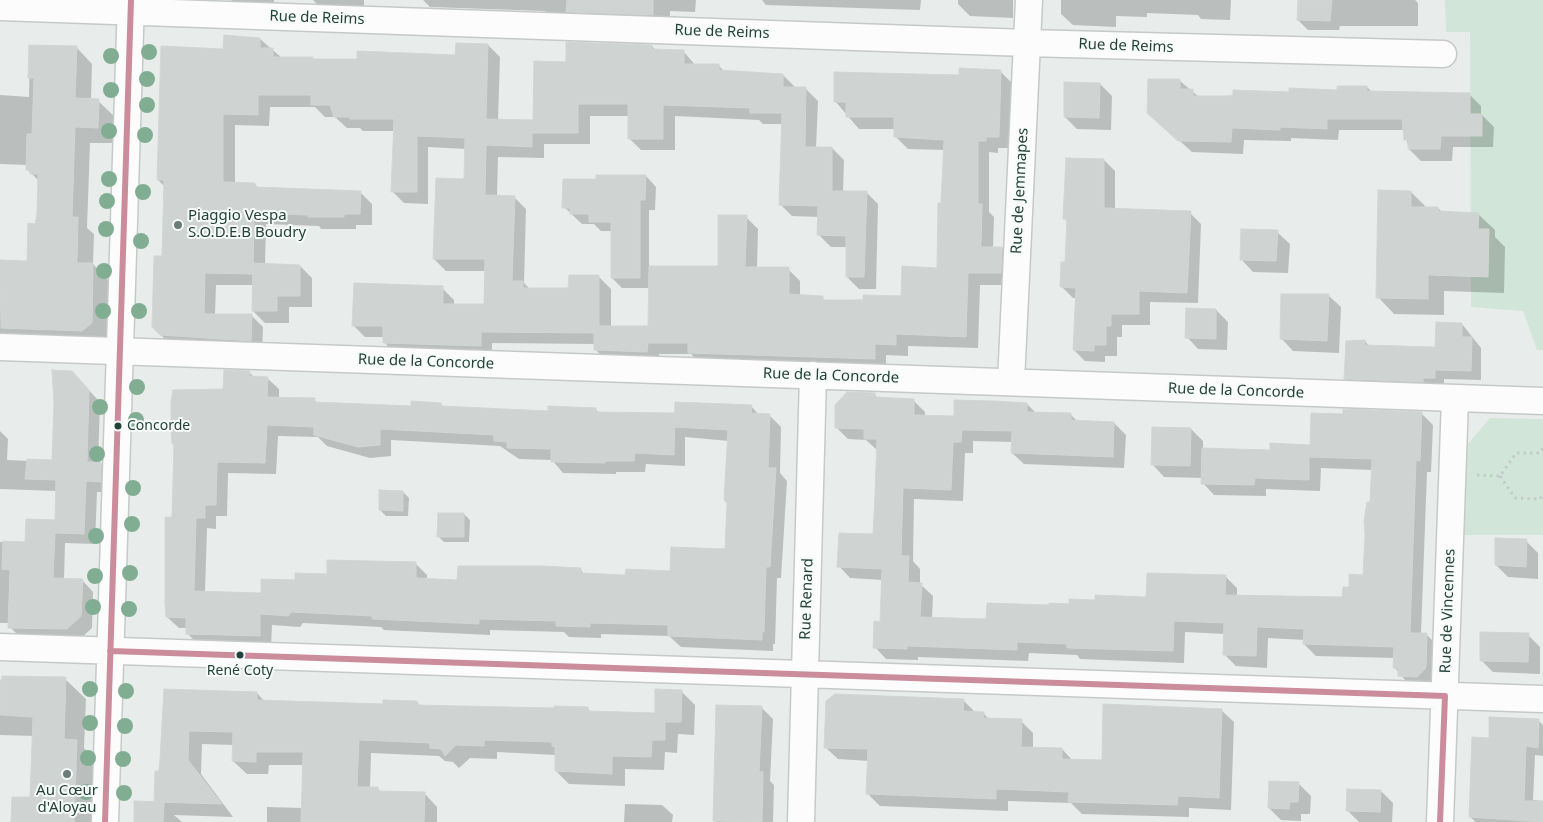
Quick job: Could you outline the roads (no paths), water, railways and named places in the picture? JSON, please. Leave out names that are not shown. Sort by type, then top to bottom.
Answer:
[{"type":"street","name":"Rue de Jemmapes","points":[[1012,382],[1029,0]]},
{"type":"street","name":"Rue de Reims","points":[[0,7],[130,6],[1028,43],[1443,54]]},
{"type":"street","points":[[105,822],[130,6]]},
{"type":"street","name":"Rue de la Concorde","points":[[0,348],[1543,401]]},
{"type":"street","name":"Rue Renard","points":[[801,822],[813,375]]},
{"type":"street","name":"Rue de Vincennes","points":[[1440,822],[1455,399]]},
{"type":"street","points":[[0,647],[1542,699]]},
{"type":"place","name":"Piaggio Vespa S.O.D.E.B Boudry","points":[[178,225]]},
{"type":"place","name":"Concorde","points":[[118,426]]},
{"type":"place","name":"René Coty","points":[[240,655]]},
{"type":"place","name":"Au Cœur d'Aloyau","points":[[67,774]]}]
